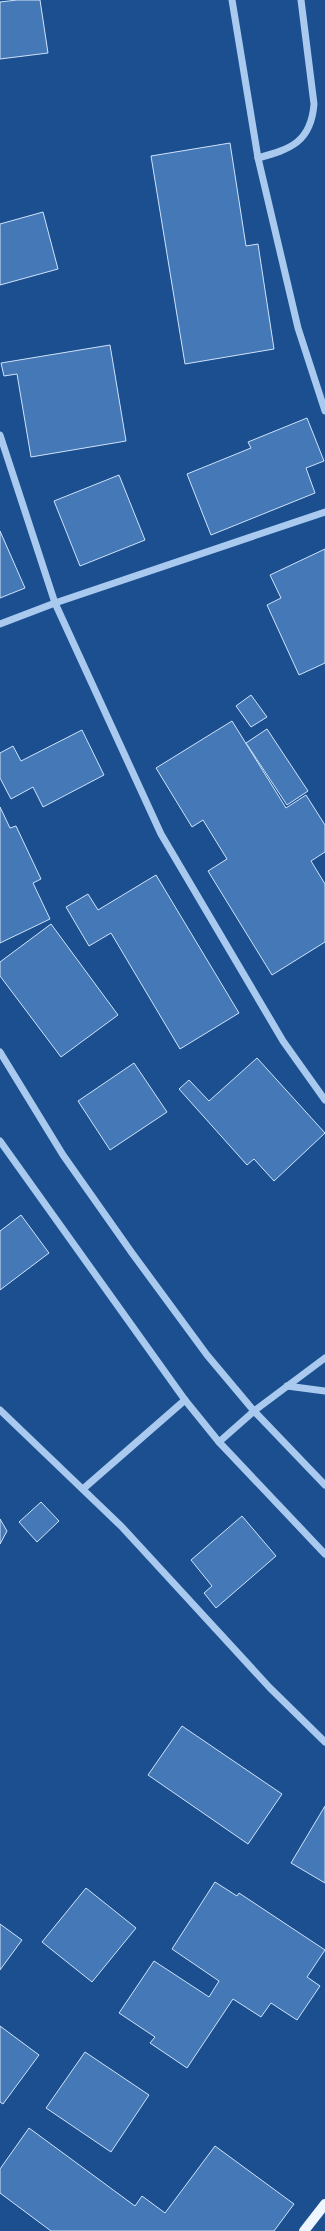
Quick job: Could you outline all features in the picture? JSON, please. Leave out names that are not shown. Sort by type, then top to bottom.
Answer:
[{"type":"main road","points":[[304,2231],[325,2204]]},
{"type":"street","points":[[232,0],[258,158],[298,328],[325,411]]},
{"type":"street","points":[[258,158],[288,149],[297,143],[310,125],[313,114],[314,104],[301,0]]},
{"type":"street","points":[[0,435],[55,603],[161,834],[283,1041],[325,1100]]},
{"type":"street","points":[[0,624],[55,603],[325,512]]},
{"type":"street","points":[[0,1052],[63,1155],[132,1254],[207,1355],[254,1410],[325,1485]]},
{"type":"street","points":[[0,1140],[185,1400],[219,1442],[325,1554]]},
{"type":"street","points":[[219,1442],[254,1410],[325,1358]]},
{"type":"street","points":[[287,1386],[325,1391]]},
{"type":"street","points":[[83,1489],[185,1400]]},
{"type":"street","points":[[0,1410],[121,1526],[270,1688],[325,1742]]},
{"type":"building","points":[[40,0],[48,53],[0,59],[0,2]]},
{"type":"building","points":[[230,143],[246,246],[258,244],[274,349],[185,364],[151,156]]},
{"type":"building","points":[[43,212],[58,269],[0,285],[0,224]]},
{"type":"building","points":[[110,345],[126,441],[31,457],[17,374],[4,376],[1,363]]},
{"type":"building","points":[[307,418],[324,461],[306,468],[315,493],[211,535],[187,474],[251,448],[248,442]]},
{"type":"building","points":[[119,475],[145,540],[80,566],[54,501]]},
{"type":"building","points":[[0,531],[25,588],[0,598]]},
{"type":"building","points":[[325,549],[325,663],[299,675],[267,605],[281,598],[270,575]]},
{"type":"building","points":[[251,695],[267,717],[251,727],[236,706]]},
{"type":"building","points":[[232,721],[286,808],[306,795],[325,825],[325,852],[311,861],[325,884],[325,942],[272,975],[208,871],[227,859],[203,820],[192,827],[156,768]]},
{"type":"building","points":[[267,729],[308,791],[287,805],[246,743]]},
{"type":"building","points":[[82,730],[104,775],[43,807],[33,787],[11,799],[0,778],[0,753],[13,746],[21,761]]},
{"type":"building","points":[[0,807],[10,828],[16,826],[41,879],[33,883],[50,919],[0,943]]},
{"type":"building","points":[[156,875],[239,1013],[180,1049],[111,933],[89,946],[66,907],[88,894],[98,910]]},
{"type":"building","points":[[51,924],[118,1015],[61,1057],[0,976],[0,962]]},
{"type":"building","points":[[257,1058],[325,1133],[274,1181],[254,1159],[247,1165],[179,1089],[189,1080],[209,1101]]},
{"type":"building","points":[[134,1063],[167,1112],[110,1150],[78,1101]]},
{"type":"building","points":[[21,1215],[49,1253],[0,1290],[0,1231]]},
{"type":"building","points":[[41,1502],[59,1521],[37,1542],[19,1522]]},
{"type":"building","points":[[242,1516],[276,1556],[216,1608],[204,1593],[212,1586],[191,1560]]},
{"type":"building","points":[[0,1519],[7,1531],[0,1544]]},
{"type":"building","points":[[182,1726],[282,1794],[248,1844],[148,1775]]},
{"type":"building","points":[[325,1806],[325,1883],[291,1863]]},
{"type":"building","points":[[215,1882],[237,1896],[239,1893],[325,1950],[307,1977],[320,1986],[297,2020],[271,2003],[261,2017],[233,1999],[187,2068],[150,2043],[155,2037],[119,2013],[154,1961],[209,1997],[219,1981],[172,1949]]},
{"type":"building","points":[[86,1888],[136,1928],[92,1982],[42,1942]]},
{"type":"building","points":[[0,1924],[22,1940],[0,1970]]},
{"type":"building","points":[[0,2026],[39,2055],[3,2104],[0,2102]]},
{"type":"building","points":[[85,2052],[149,2095],[111,2152],[46,2108]]},
{"type":"building","points":[[29,2128],[135,2206],[142,2196],[165,2213],[215,2146],[294,2204],[274,2231],[51,2231],[0,2193],[0,2169]]}]
